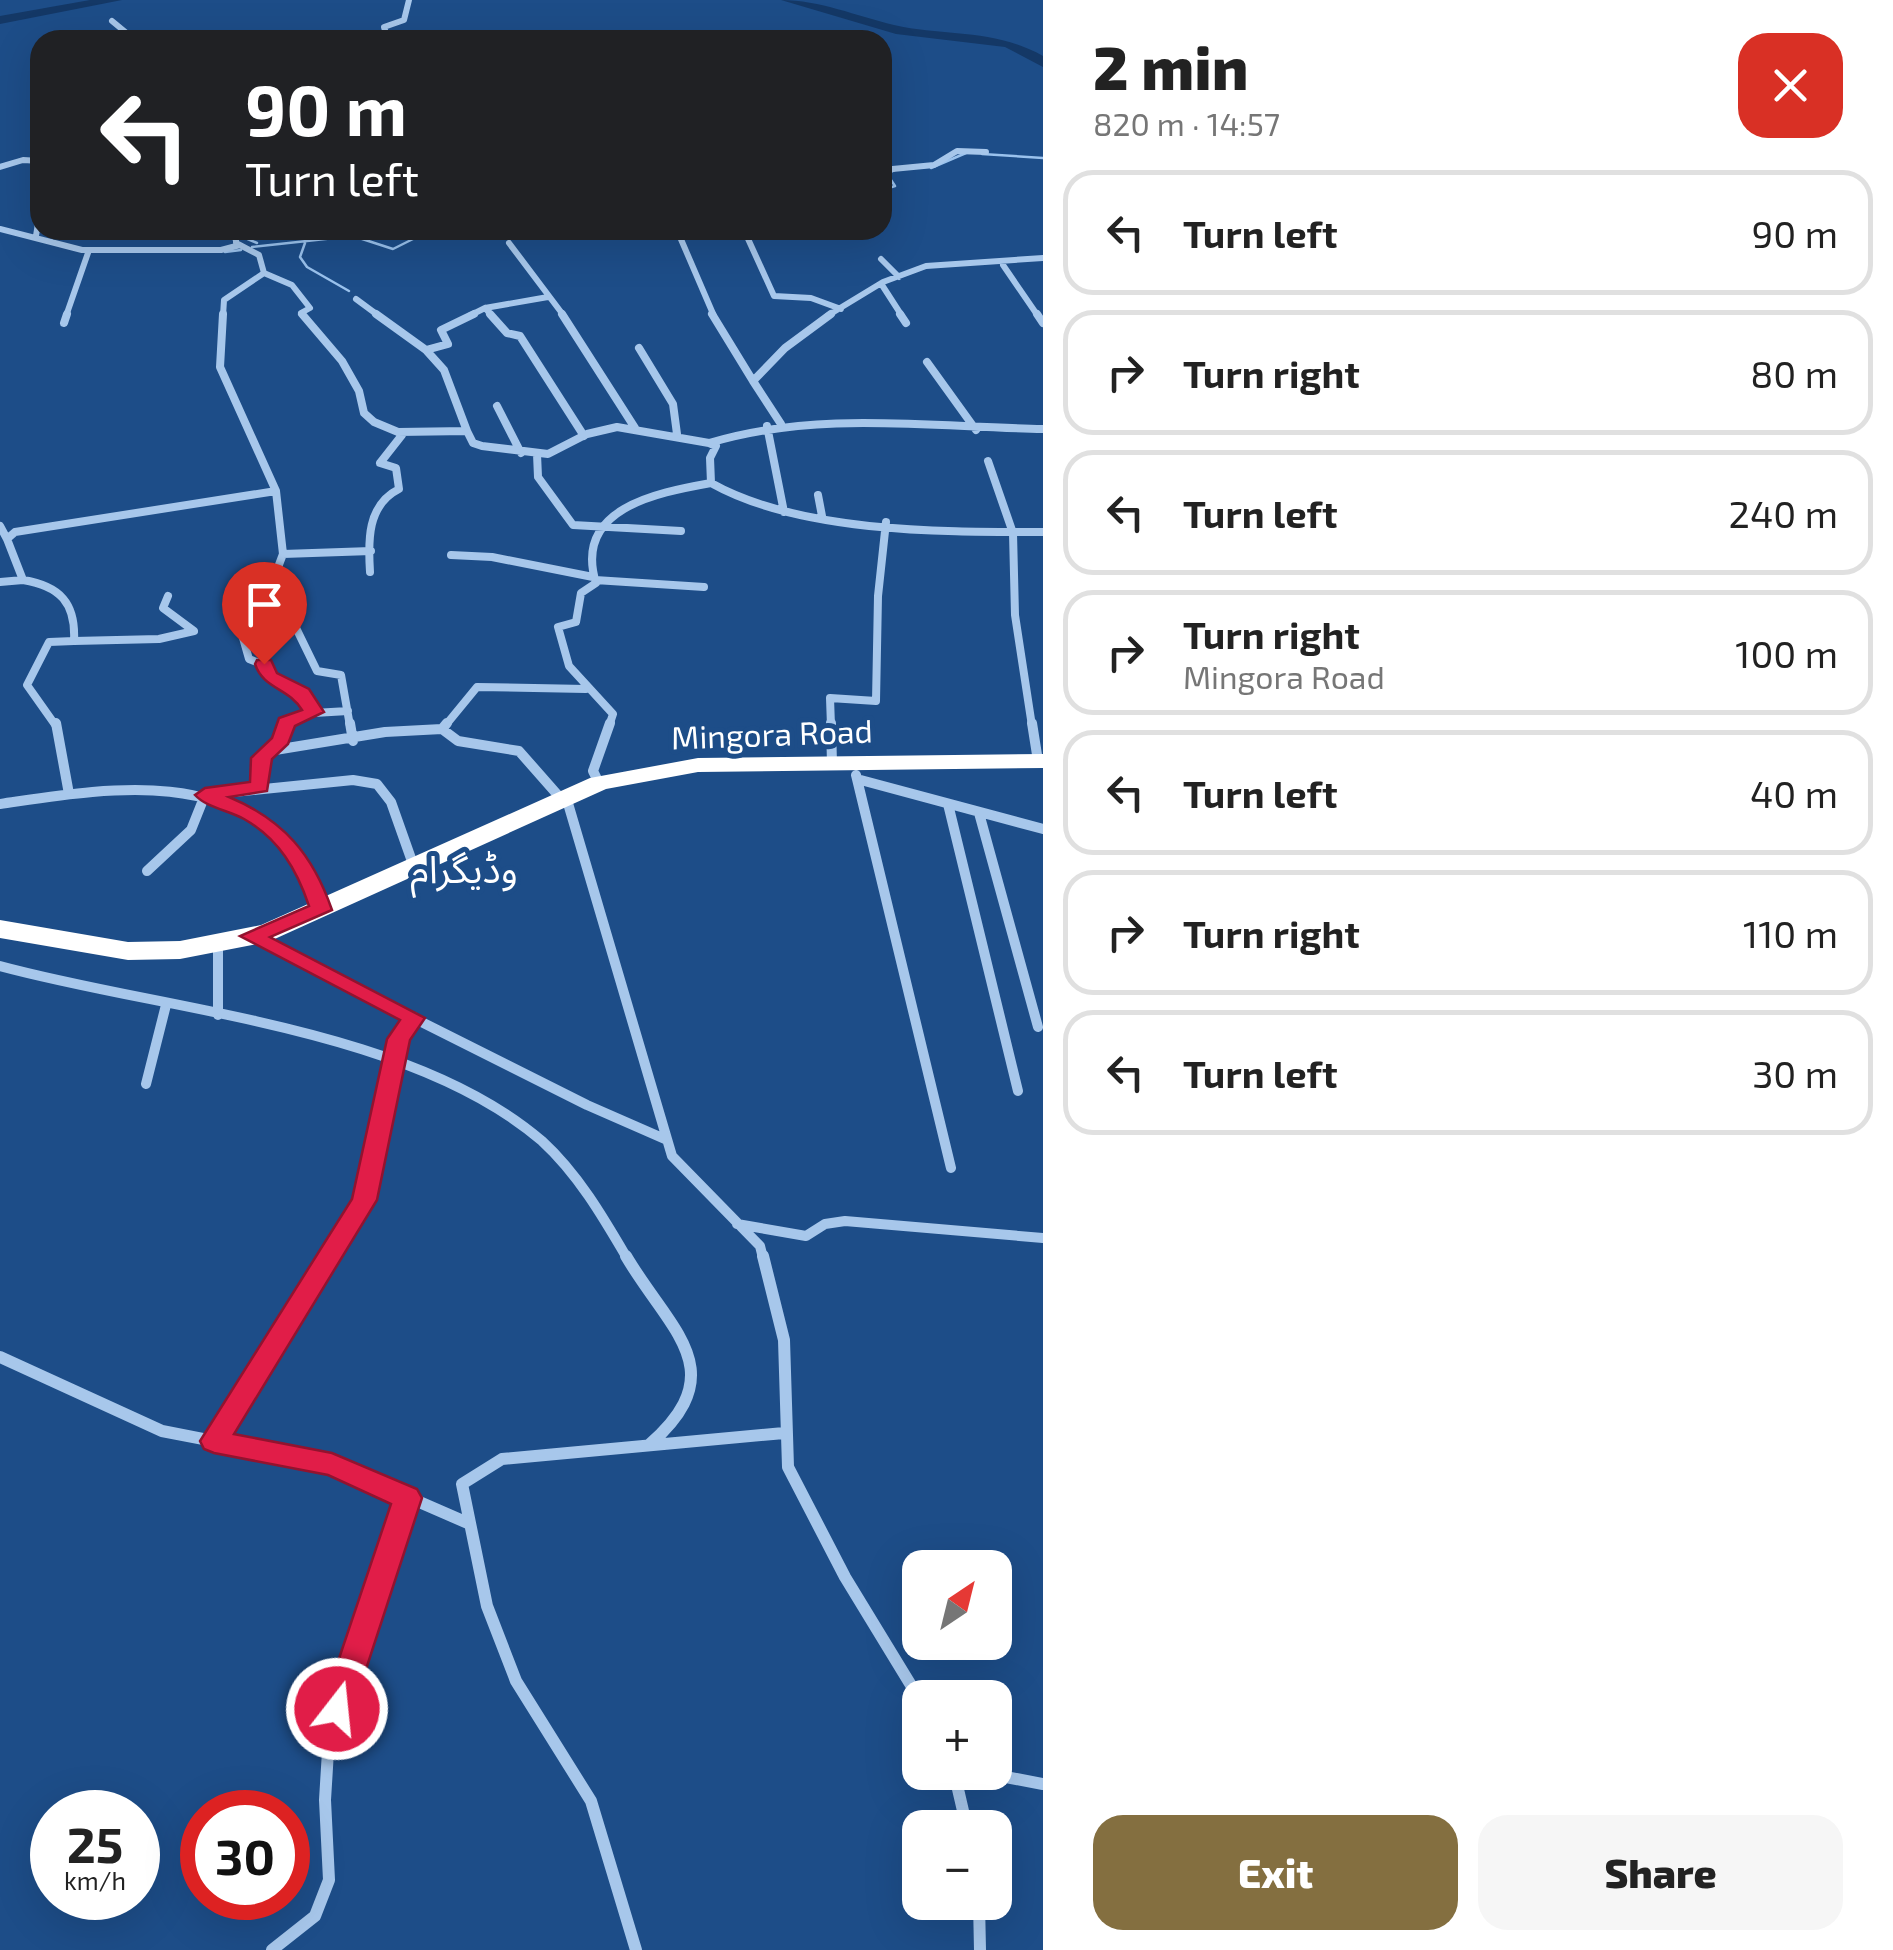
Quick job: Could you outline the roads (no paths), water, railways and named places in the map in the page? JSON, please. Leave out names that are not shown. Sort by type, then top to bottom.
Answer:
[{"type":"highway","name":"Mingora Road","points":[[0,929],[128,950],[180,950],[251,936],[321,910],[600,782],[698,765],[847,769],[1040,761]]},
{"type":"street","points":[[385,30],[384,27],[404,20],[409,0]]},
{"type":"street","points":[[112,21],[123,30]]},
{"type":"street","points":[[892,169],[934,165],[957,151],[986,152]]},
{"type":"street","points":[[0,167],[30,162]]},
{"type":"street","points":[[0,229],[30,235]]},
{"type":"street","points":[[51,240],[89,250],[221,250],[234,240]]},
{"type":"street","points":[[239,240],[258,255],[264,272],[289,282],[306,298],[310,308],[301,313],[327,338],[366,401],[364,413],[376,424],[402,435]]},
{"type":"street","points":[[681,240],[713,315],[781,424]]},
{"type":"street","points":[[749,240],[774,296],[811,298],[841,309]]},
{"type":"street","points":[[509,243],[591,353],[635,428]]},
{"type":"street","points":[[64,323],[89,250]]},
{"type":"street","points":[[753,381],[772,356],[841,309],[922,267],[1043,258]]},
{"type":"street","points":[[881,259],[899,278]]},
{"type":"street","points":[[1003,265],[1043,323]]},
{"type":"street","points":[[264,272],[224,300],[220,366],[276,490],[283,554],[277,570],[289,621],[314,658],[317,671],[341,674],[354,740]]},
{"type":"street","points":[[882,286],[906,323]]},
{"type":"street","points":[[426,350],[449,343],[440,330],[485,308],[548,297]]},
{"type":"street","points":[[356,299],[426,350],[444,370],[473,443],[537,454],[559,452],[584,436],[618,427],[677,434],[716,446],[710,458],[711,483],[725,495],[784,512],[1014,533],[1043,532]]},
{"type":"street","points":[[485,308],[507,334],[520,336],[584,436]]},
{"type":"street","points":[[639,348],[673,404],[677,434]]},
{"type":"street","points":[[927,362],[976,430]]},
{"type":"street","points":[[498,406],[521,453]]},
{"type":"street","points":[[709,443],[781,424],[842,422],[976,430],[1043,428]]},
{"type":"street","points":[[767,426],[784,512]]},
{"type":"street","points":[[370,572],[376,506],[399,489],[396,468],[380,463],[380,459],[402,435],[424,429],[467,430]]},
{"type":"street","points":[[537,454],[538,478],[573,526],[603,524],[681,531]]},
{"type":"street","points":[[988,461],[1014,533],[1015,615],[1040,761]]},
{"type":"street","points":[[600,782],[593,771],[614,718],[572,675],[558,643],[558,627],[576,622],[581,593],[595,586],[592,539],[610,514],[680,487],[711,483]]},
{"type":"street","points":[[8,539],[15,532],[52,523],[276,490]]},
{"type":"street","points":[[818,495],[822,516]]},
{"type":"street","points":[[886,522],[878,596],[876,701],[830,698],[951,1168]]},
{"type":"street","points":[[0,526],[23,580]]},
{"type":"street","points":[[283,554],[371,551]]},
{"type":"street","points":[[451,555],[492,557],[594,578],[704,587]]},
{"type":"street","points":[[0,582],[42,582],[70,600],[77,619],[74,640]]},
{"type":"street","points":[[68,794],[56,723],[27,685],[49,642],[74,640],[92,644],[159,639],[194,631],[163,608],[168,596]]},
{"type":"street","points":[[243,638],[248,660],[264,664],[268,676],[302,693],[314,712]]},
{"type":"street","points":[[442,729],[477,687],[586,689]]},
{"type":"street","points":[[260,787],[258,767],[281,740],[286,722],[314,712],[348,710]]},
{"type":"street","points":[[270,751],[385,732],[442,729],[458,741],[519,751],[565,800],[668,1140],[682,1172],[760,1246],[784,1340],[788,1467],[844,1577],[908,1680]]},
{"type":"street","points":[[847,769],[948,804],[1043,829]]},
{"type":"street","points":[[0,804],[68,794],[147,790],[205,795],[354,780],[378,784],[391,802],[414,867]]},
{"type":"street","points":[[147,871],[184,843],[201,817],[205,795]]},
{"type":"street","points":[[205,795],[252,815],[286,842],[308,872],[321,910]]},
{"type":"street","points":[[948,804],[1018,1091]]},
{"type":"street","points":[[979,812],[1038,1027]]},
{"type":"street","points":[[251,936],[587,1105],[668,1140]]},
{"type":"street","points":[[218,943],[218,1016]]},
{"type":"street","points":[[0,966],[50,982],[218,1016],[392,1062],[462,1092],[539,1140],[605,1219],[626,1260],[687,1348],[696,1382],[683,1418],[650,1444]]},
{"type":"street","points":[[146,1084],[166,1005]]},
{"type":"street","points":[[214,1441],[364,1200],[398,1039],[414,1018]]},
{"type":"street","points":[[736,1224],[806,1236],[825,1224],[845,1221],[1043,1238]]},
{"type":"street","points":[[0,1358],[162,1432],[332,1464],[470,1524]]},
{"type":"street","points":[[636,1950],[592,1801],[510,1666],[487,1606],[462,1484],[502,1459],[784,1433]]},
{"type":"street","points":[[272,1950],[315,1916],[328,1880],[325,1800],[329,1735],[407,1498]]},
{"type":"street","points":[[1012,1778],[1043,1784]]},
{"type":"street","points":[[979,1920],[980,1950]]},
{"type":"waterway","points":[[0,20],[115,0]]},
{"type":"waterway","points":[[788,0],[896,30],[1009,43],[1043,62]]},
{"type":"waterway","points":[[931,168],[966,153]]},
{"type":"waterway","points":[[982,154],[1043,158]]},
{"type":"waterway","points":[[892,182],[892,187]]},
{"type":"waterway","points":[[250,240],[257,243]]},
{"type":"waterway","points":[[252,247],[316,240]]},
{"type":"waterway","points":[[365,240],[393,249],[411,240]]},
{"type":"waterway","points":[[305,243],[300,257],[307,267],[349,291]]},
{"type":"waterway","points":[[225,252],[241,250]]},
{"type":"district","name":"وڈیگرام","points":[[464,870]]}]
